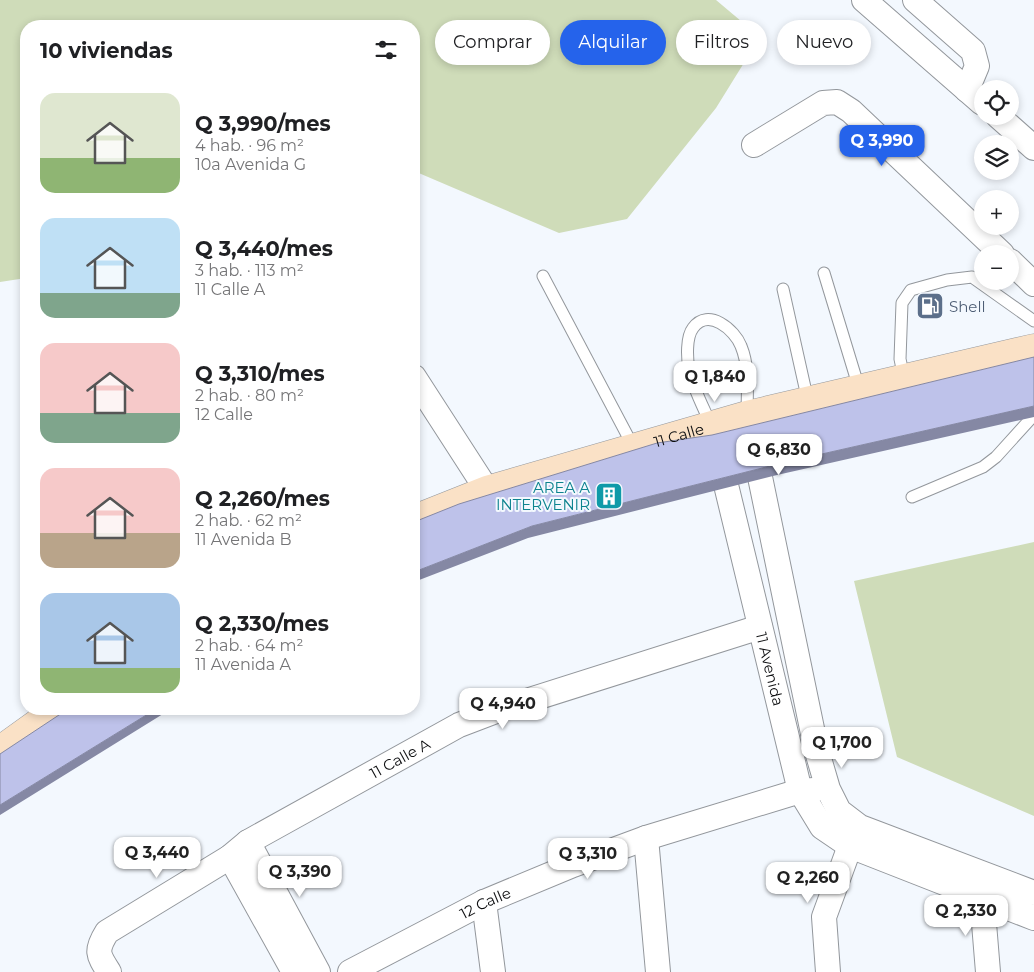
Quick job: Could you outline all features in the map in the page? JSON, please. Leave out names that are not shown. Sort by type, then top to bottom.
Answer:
[{"type":"street","points":[[915,0],[973,51],[977,66],[976,80]]},
{"type":"street","points":[[870,3],[974,96]]},
{"type":"street","points":[[754,145],[823,103],[837,102],[851,111],[992,245]]},
{"type":"street","points":[[1012,125],[1030,136]]},
{"type":"street","points":[[1019,270],[1034,284]]},
{"type":"street","name":"11 Calle","points":[[420,517],[487,490],[747,415],[1034,348]]},
{"type":"street","points":[[420,386],[487,490]]},
{"type":"street","name":"11 Avenida","points":[[747,415],[767,463],[816,748],[828,789],[839,811],[860,827],[1034,892]]},
{"type":"street","name":"11 Avenida","points":[[712,426],[715,477],[760,627],[800,791],[822,827],[850,846],[1034,918]]},
{"type":"street","points":[[715,477],[767,463]]},
{"type":"street","name":"11 Calle A","points":[[109,972],[99,956],[99,945],[107,932],[230,857],[248,842],[459,725],[501,709],[760,627]]},
{"type":"street","points":[[0,750],[49,715]]},
{"type":"street","name":"12 Calle","points":[[350,972],[484,902],[646,838],[800,791],[828,789]]},
{"type":"street","points":[[646,838],[658,972]]},
{"type":"street","points":[[248,842],[318,972]]},
{"type":"street","points":[[828,972],[824,917],[850,846]]},
{"type":"street","points":[[230,857],[294,972]]},
{"type":"street","points":[[982,899],[988,972]]},
{"type":"street","points":[[484,902],[493,972]]},
{"type":"lane","points":[[824,273],[859,388]]},
{"type":"lane","points":[[543,276],[634,448]]},
{"type":"lane","points":[[904,378],[900,359],[902,303],[911,290],[947,280],[972,277],[1034,321]]},
{"type":"lane","points":[[783,290],[808,401]]},
{"type":"lane","points":[[712,426],[688,368],[689,337],[694,326],[704,321],[715,320],[726,325],[740,344],[747,368],[747,415]]},
{"type":"lane","points":[[912,497],[983,467],[996,457],[1028,408]]},
{"type":"green space","points":[[0,0],[716,0],[740,20],[676,20],[676,65],[743,65],[716,108],[627,219],[559,233],[420,174],[420,20],[20,20],[20,279],[0,282]]},
{"type":"green space","points":[[1034,542],[1034,816],[897,757],[854,581]]},
{"type":"building","name":"AREA A INTERVENIR","points":[[1034,357],[1034,406],[782,463],[532,526],[420,570],[420,520],[459,504],[657,443],[712,435]]},
{"type":"building","points":[[59,715],[146,715],[0,805],[0,754]]},
{"type":"place","name":"Shell","points":[[930,306]]},
{"type":"place","name":"AREA A INTERVENIR","points":[[609,496]]}]
